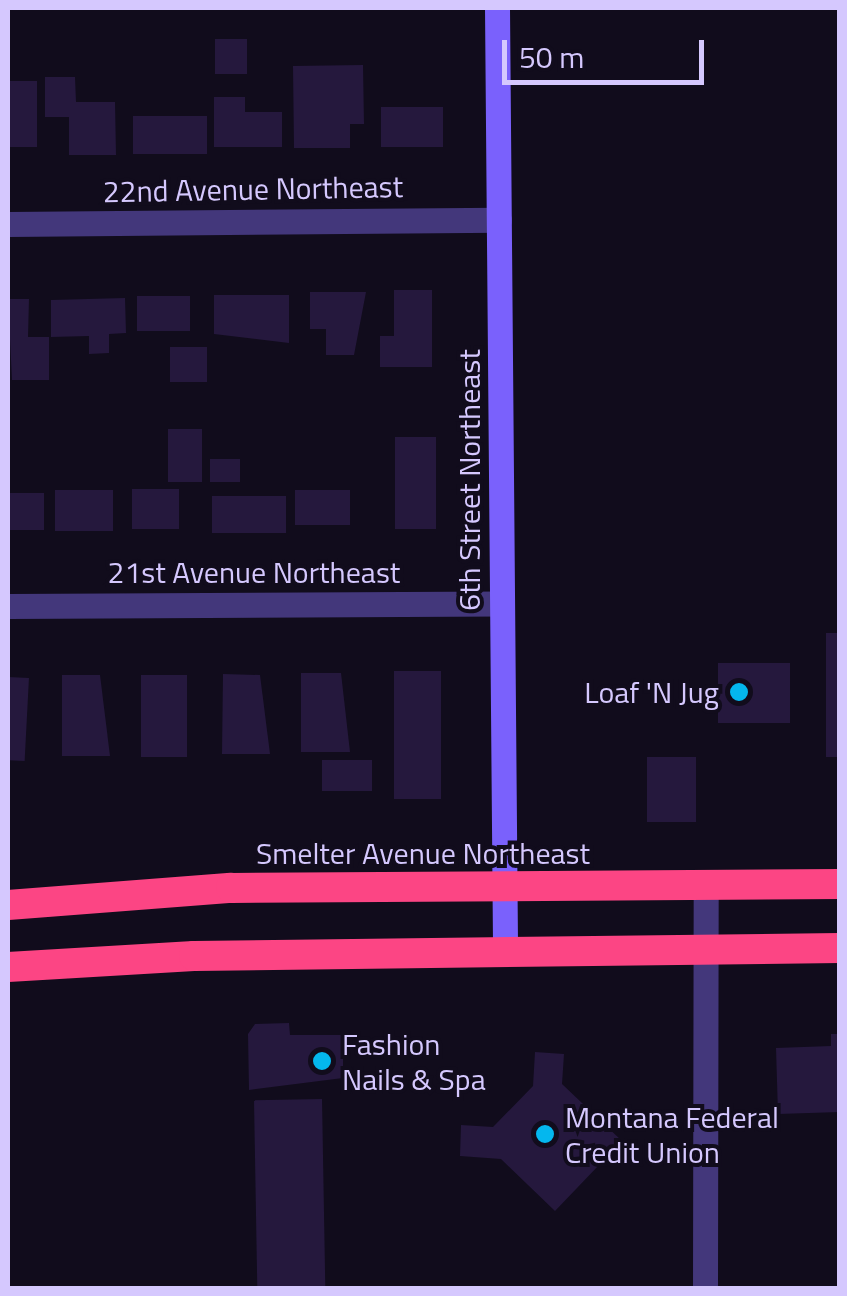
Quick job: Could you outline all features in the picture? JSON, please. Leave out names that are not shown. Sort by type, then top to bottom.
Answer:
[{"type":"highway","name":"Smelter Avenue Northeast","points":[[95,892],[840,884]]},
{"type":"highway","points":[[8,906],[95,892]]},
{"type":"highway","points":[[8,967],[504,952],[840,948]]},
{"type":"street","name":"6th Street Northeast","points":[[498,8],[504,952]]},
{"type":"street","name":"22nd Avenue Northeast","points":[[8,224],[499,220]]},
{"type":"street","name":"21st Avenue Northeast","points":[[8,606],[502,603]]},
{"type":"street","points":[[706,887],[706,1288]]},
{"type":"street","name":"Smelter Avenue Northeast","points":[[8,897],[95,892]]},
{"type":"building","points":[[215,39],[247,39],[247,74],[215,74]]},
{"type":"building","points":[[363,65],[364,124],[350,124],[350,148],[294,148],[293,66]]},
{"type":"building","points":[[45,77],[75,77],[76,102],[115,102],[116,155],[69,155],[69,117],[45,117]]},
{"type":"building","points":[[8,81],[37,81],[37,147],[8,147]]},
{"type":"building","points":[[214,97],[245,97],[245,112],[282,112],[282,147],[214,147]]},
{"type":"building","points":[[381,107],[443,107],[443,147],[381,147]]},
{"type":"building","points":[[133,116],[207,116],[207,154],[133,154]]},
{"type":"building","points":[[394,290],[432,290],[432,367],[380,367],[380,336],[394,336]]},
{"type":"building","points":[[310,292],[366,292],[354,355],[326,355],[326,329],[310,329]]},
{"type":"building","points":[[214,295],[289,295],[289,343],[214,334]]},
{"type":"building","points":[[137,296],[190,296],[190,331],[137,331]]},
{"type":"building","points":[[125,298],[126,333],[109,334],[109,353],[89,354],[89,336],[51,337],[51,300]]},
{"type":"building","points":[[8,299],[29,299],[28,337],[49,337],[49,380],[12,380]]},
{"type":"building","points":[[170,347],[207,347],[207,382],[170,382]]},
{"type":"building","points":[[168,429],[202,429],[202,482],[168,482]]},
{"type":"building","points":[[395,437],[436,437],[436,529],[395,529]]},
{"type":"building","points":[[210,459],[240,459],[240,482],[210,482]]},
{"type":"building","points":[[132,489],[179,489],[179,529],[132,529]]},
{"type":"building","points":[[55,490],[113,490],[113,531],[55,531]]},
{"type":"building","points":[[295,490],[350,490],[350,525],[295,525]]},
{"type":"building","points":[[8,493],[44,493],[44,530],[8,530]]},
{"type":"building","points":[[212,496],[286,496],[286,533],[212,533]]},
{"type":"building","points":[[826,633],[840,633],[840,757],[826,757]]},
{"type":"building","points":[[718,663],[790,663],[790,723],[718,723]]},
{"type":"building","points":[[394,671],[441,671],[441,799],[394,799]]},
{"type":"building","points":[[301,673],[341,673],[350,752],[301,752]]},
{"type":"building","points":[[223,674],[260,675],[270,754],[222,754]]},
{"type":"building","points":[[62,675],[100,675],[110,756],[62,756]]},
{"type":"building","points":[[141,675],[187,675],[187,757],[141,757]]},
{"type":"building","points":[[8,677],[29,678],[25,761],[8,760]]},
{"type":"building","points":[[647,757],[696,757],[696,822],[647,822]]},
{"type":"building","points":[[322,760],[372,760],[372,791],[322,791]]},
{"type":"building","points":[[289,1023],[290,1035],[343,1035],[343,1078],[249,1090],[248,1034],[255,1024]]},
{"type":"building","points":[[831,1034],[840,1034],[840,1112],[778,1114],[776,1048],[831,1046]]},
{"type":"building","points":[[535,1052],[564,1054],[562,1084],[622,1141],[555,1211],[501,1159],[460,1156],[461,1125],[493,1127],[533,1086]]},
{"type":"building","points":[[322,1099],[325,1288],[257,1288],[254,1100]]},
{"type":"place","name":"Loaf 'N Jug","points":[[739,692]]},
{"type":"place","name":"Fashion Nails & Spa","points":[[322,1061]]},
{"type":"place","name":"Montana Federal Credit Union","points":[[545,1134]]}]
